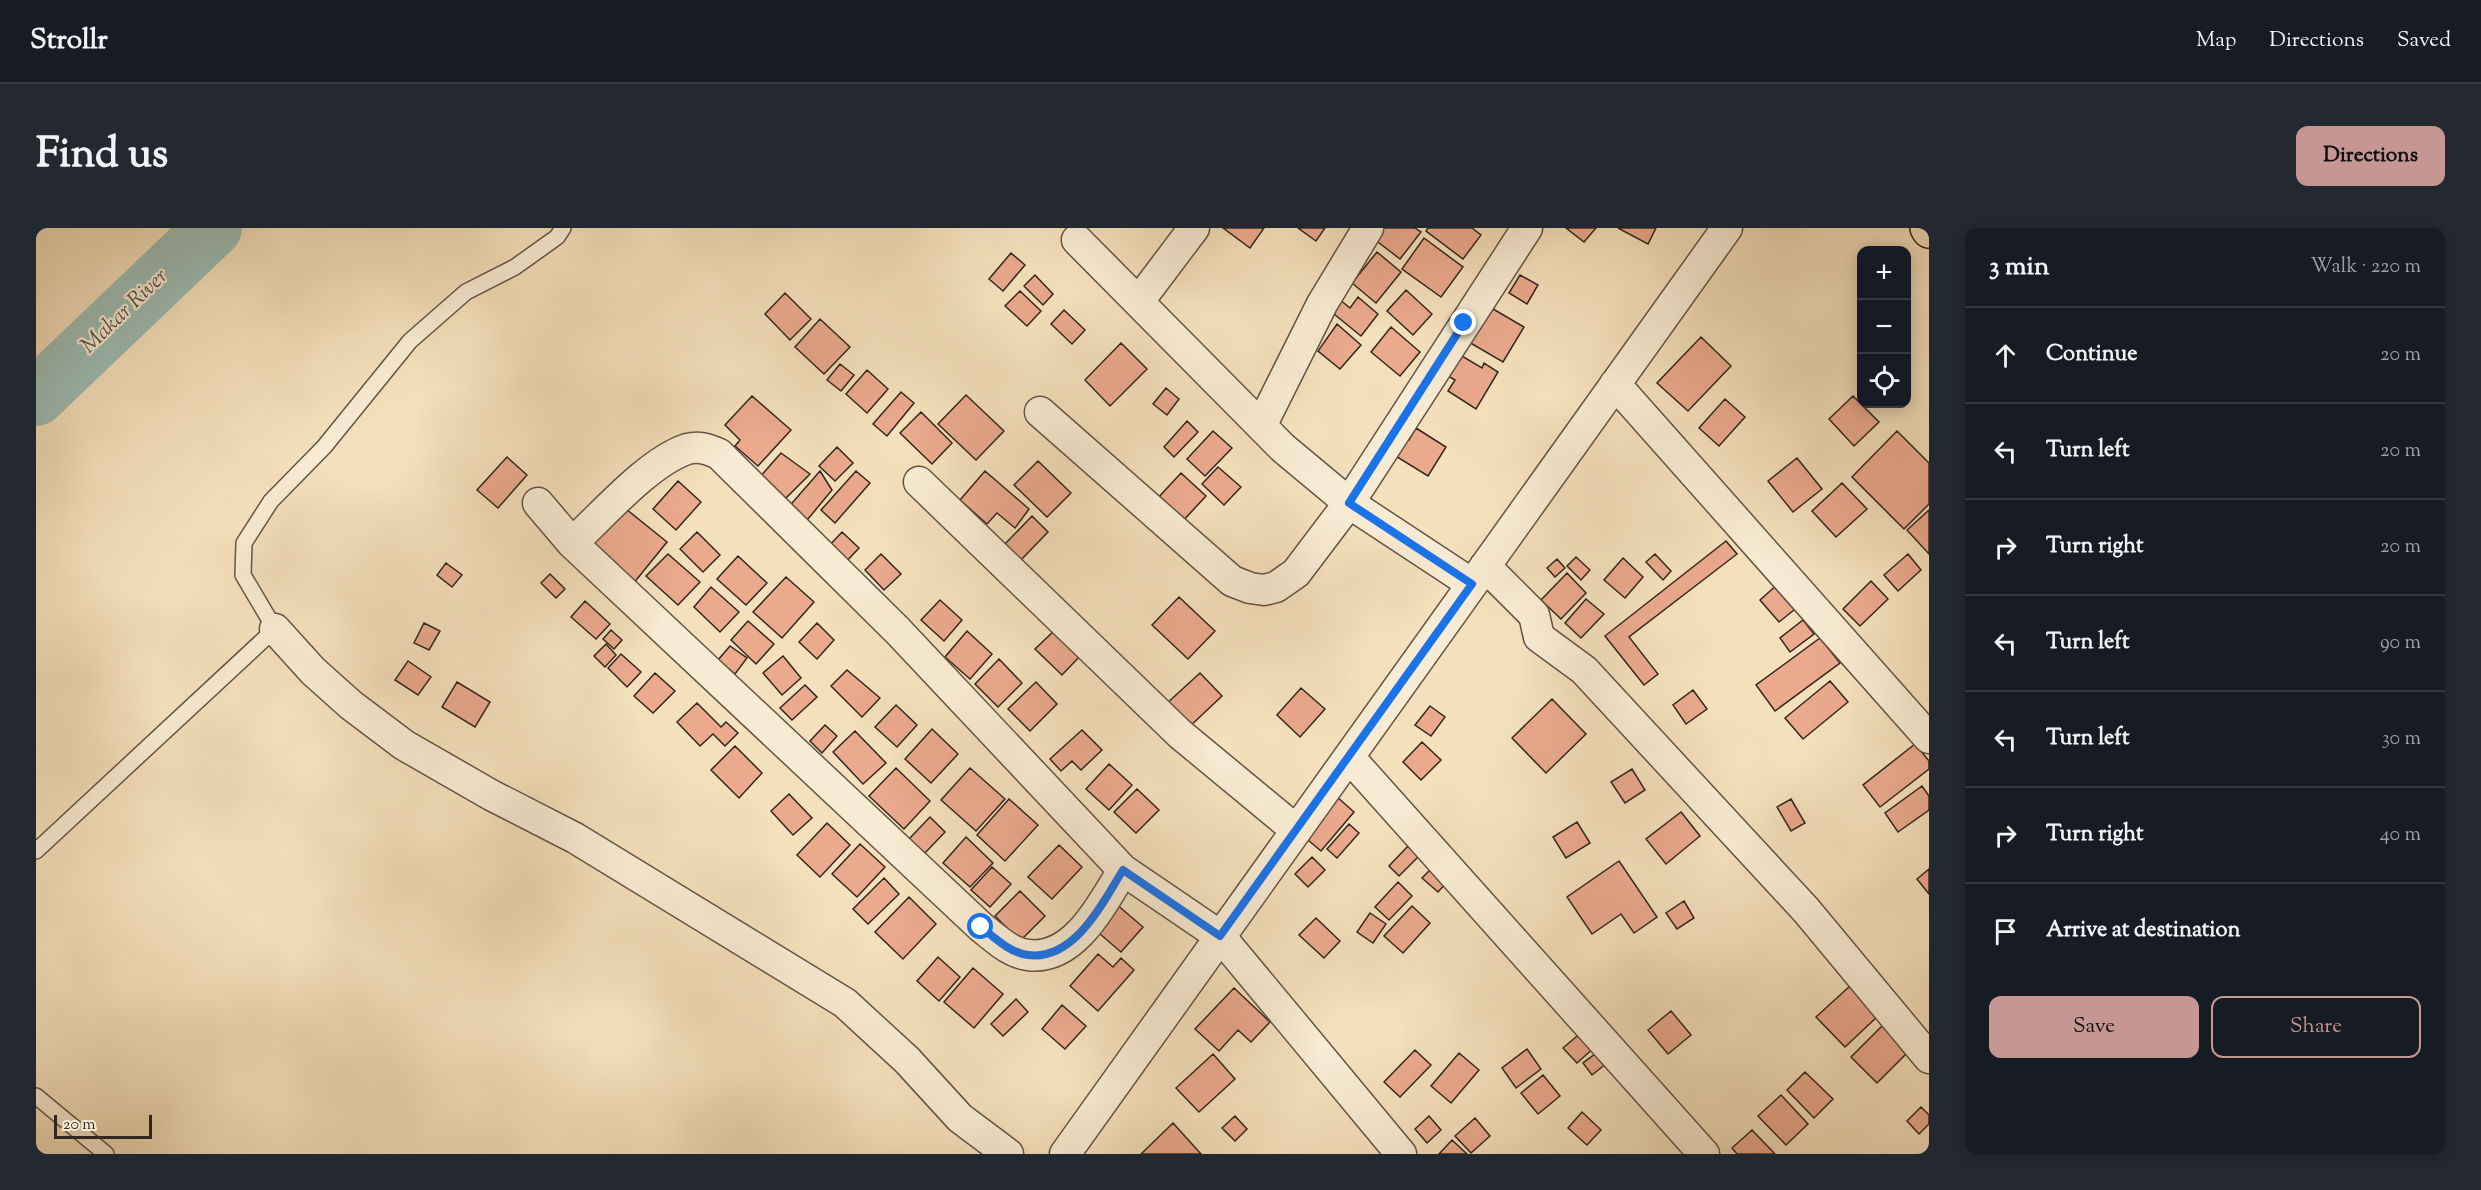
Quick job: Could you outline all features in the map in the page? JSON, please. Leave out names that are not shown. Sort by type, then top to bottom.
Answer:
[{"type":"street","points":[[1139,301],[1194,228]]},
{"type":"street","points":[[1261,426],[1322,304],[1368,228]]},
{"type":"street","points":[[1040,412],[1232,581],[1250,588],[1264,590],[1276,587],[1296,573],[1349,503],[1527,228]]},
{"type":"street","points":[[1072,1151],[1220,936],[1727,228]]},
{"type":"street","points":[[1077,240],[1261,426],[1349,503],[1479,575],[1534,615],[1539,637],[1584,670],[1806,910],[1929,1058]]},
{"type":"street","points":[[1616,384],[1929,738]]},
{"type":"street","points":[[572,543],[645,476],[666,460],[688,449],[703,447],[718,453],[898,631],[1123,870],[1220,936],[1401,1154]]},
{"type":"street","points":[[919,482],[1180,734],[1296,830]]},
{"type":"street","points":[[538,502],[572,543],[981,927],[1009,949],[1029,956],[1054,951],[1071,940],[1092,920],[1123,870]]},
{"type":"street","points":[[275,629],[314,671],[351,705],[404,745],[491,795],[575,838],[845,1003],[907,1060],[960,1118],[1008,1154]]},
{"type":"street","points":[[1349,756],[1704,1154]]},
{"type":"lane","points":[[36,851],[275,629],[243,575],[244,543],[271,501],[324,447],[410,341],[466,292],[515,267],[557,237],[563,228]]},
{"type":"lane","points":[[36,1096],[106,1154]]},
{"type":"building","points":[[1223,228],[1264,228],[1250,248]]},
{"type":"building","points":[[1298,228],[1325,228],[1316,241]]},
{"type":"building","points":[[1383,228],[1415,228],[1421,232],[1400,259],[1374,239]]},
{"type":"building","points":[[1428,228],[1472,228],[1481,235],[1463,259],[1426,231]]},
{"type":"building","points":[[1566,228],[1596,228],[1584,242]]},
{"type":"building","points":[[1618,228],[1656,228],[1648,244]]},
{"type":"building","points":[[1424,238],[1463,267],[1441,297],[1402,269]]},
{"type":"building","points":[[1377,252],[1401,272],[1376,303],[1352,283]]},
{"type":"building","points":[[1011,253],[1025,265],[1003,291],[989,279]]},
{"type":"building","points":[[1035,275],[1053,294],[1043,305],[1024,286]]},
{"type":"building","points":[[1520,275],[1538,285],[1527,304],[1509,293]]},
{"type":"building","points":[[1406,290],[1432,314],[1413,335],[1387,311]]},
{"type":"building","points":[[1020,291],[1041,311],[1027,326],[1005,306]]},
{"type":"building","points":[[785,293],[811,319],[790,340],[765,314]]},
{"type":"building","points":[[1358,297],[1378,314],[1361,336],[1329,310],[1339,299],[1350,308]]},
{"type":"building","points":[[1488,306],[1524,327],[1503,362],[1467,341]]},
{"type":"building","points":[[1064,310],[1085,330],[1072,344],[1051,324]]},
{"type":"building","points":[[820,319],[850,347],[824,374],[795,347]]},
{"type":"building","points":[[1337,324],[1361,345],[1340,369],[1318,351]]},
{"type":"building","points":[[1391,327],[1420,352],[1400,376],[1371,352]]},
{"type":"building","points":[[1701,337],[1731,366],[1688,411],[1657,383]]},
{"type":"building","points":[[1121,343],[1147,369],[1110,406],[1085,380]]},
{"type":"building","points":[[1455,352],[1482,368],[1484,363],[1498,372],[1476,409],[1448,391],[1455,380],[1443,373]]},
{"type":"building","points":[[840,364],[854,375],[841,391],[827,380]]},
{"type":"building","points":[[867,370],[888,389],[867,413],[846,394]]},
{"type":"building","points":[[1166,388],[1179,399],[1167,415],[1153,404]]},
{"type":"building","points":[[901,392],[914,403],[887,436],[873,424]]},
{"type":"building","points":[[966,395],[1004,431],[976,460],[938,424]]},
{"type":"building","points":[[752,396],[791,430],[758,466],[735,446],[740,440],[725,425]]},
{"type":"building","points":[[1853,396],[1857,400],[1857,408],[1865,408],[1879,422],[1854,446],[1829,419]]},
{"type":"building","points":[[1725,399],[1745,417],[1719,446],[1699,428]]},
{"type":"building","points":[[921,412],[952,443],[932,464],[900,433]]},
{"type":"building","points":[[1187,421],[1198,432],[1174,457],[1164,447]]},
{"type":"building","points":[[1416,428],[1446,447],[1428,476],[1389,452],[1400,435],[1409,440]]},
{"type":"building","points":[[1213,431],[1232,448],[1205,476],[1187,459]]},
{"type":"building","points":[[1897,431],[1929,463],[1929,504],[1904,529],[1852,477]]},
{"type":"building","points":[[837,447],[853,463],[835,481],[819,466]]},
{"type":"building","points":[[781,453],[810,474],[786,498],[760,477]]},
{"type":"building","points":[[507,457],[527,475],[498,508],[477,490]]},
{"type":"building","points":[[1797,458],[1822,489],[1793,512],[1768,481]]},
{"type":"building","points":[[1038,461],[1071,493],[1047,517],[1014,485]]},
{"type":"building","points":[[1218,467],[1241,487],[1224,505],[1202,484]]},
{"type":"building","points":[[820,471],[832,490],[803,525],[786,510]]},
{"type":"building","points":[[856,471],[870,483],[835,523],[821,510]]},
{"type":"building","points":[[985,471],[1029,509],[1015,528],[997,513],[987,524],[960,500]]},
{"type":"building","points":[[1181,473],[1206,496],[1182,522],[1157,499]]},
{"type":"building","points":[[678,481],[701,502],[676,530],[653,509]]},
{"type":"building","points":[[1842,483],[1867,509],[1836,537],[1812,511]]},
{"type":"building","points":[[621,505],[667,542],[633,584],[614,568],[617,564],[590,542]]},
{"type":"building","points":[[1929,510],[1929,554],[1907,530]]},
{"type":"building","points":[[1032,516],[1048,532],[1020,561],[1004,545]]},
{"type":"building","points":[[697,532],[720,555],[703,572],[680,549]]},
{"type":"building","points":[[842,532],[859,548],[844,564],[827,548]]},
{"type":"building","points":[[1726,541],[1737,554],[1629,637],[1658,674],[1644,685],[1605,636]]},
{"type":"building","points":[[668,554],[700,582],[678,605],[646,576]]},
{"type":"building","points":[[881,554],[901,574],[884,590],[865,570]]},
{"type":"building","points":[[1655,554],[1671,571],[1663,580],[1646,562]]},
{"type":"building","points":[[1908,554],[1921,570],[1898,591],[1884,575]]},
{"type":"building","points":[[738,556],[767,583],[746,605],[717,579]]},
{"type":"building","points":[[1576,557],[1590,570],[1581,580],[1567,566]]},
{"type":"building","points":[[1623,558],[1643,577],[1625,598],[1604,580]]},
{"type":"building","points":[[1557,559],[1565,568],[1555,577],[1547,568]]},
{"type":"building","points":[[446,563],[462,575],[452,587],[437,575]]},
{"type":"building","points":[[1567,573],[1586,593],[1561,619],[1541,600]]},
{"type":"building","points":[[550,574],[565,589],[556,598],[541,583]]},
{"type":"building","points":[[786,577],[814,602],[782,638],[753,612]]},
{"type":"building","points":[[1871,581],[1888,599],[1860,626],[1843,609]]},
{"type":"building","points":[[1779,583],[1799,606],[1779,622],[1760,600]]},
{"type":"building","points":[[711,587],[739,612],[720,632],[694,607]]},
{"type":"building","points":[[1179,597],[1215,631],[1188,659],[1152,625]]},
{"type":"building","points":[[1586,599],[1604,614],[1581,638],[1565,623]]},
{"type":"building","points":[[940,600],[962,620],[944,641],[921,620]]},
{"type":"building","points":[[585,601],[610,624],[596,639],[571,617]]},
{"type":"building","points":[[1803,620],[1814,634],[1790,652],[1780,638]]},
{"type":"building","points":[[748,621],[774,644],[756,664],[731,640]]},
{"type":"building","points":[[424,623],[440,631],[429,650],[414,643]]},
{"type":"building","points":[[817,623],[834,640],[817,659],[799,642]]},
{"type":"building","points":[[1056,629],[1082,654],[1062,675],[1035,649]]},
{"type":"building","points":[[611,630],[622,640],[614,649],[603,639]]},
{"type":"building","points":[[967,631],[992,654],[970,679],[945,657]]},
{"type":"building","points":[[1820,638],[1840,663],[1775,711],[1756,685]]},
{"type":"building","points":[[606,644],[616,655],[605,667],[594,656]]},
{"type":"building","points":[[730,646],[747,658],[735,674],[718,660]]},
{"type":"building","points":[[621,654],[641,672],[627,687],[608,668]]},
{"type":"building","points":[[783,656],[801,678],[782,695],[763,673]]},
{"type":"building","points":[[999,659],[1022,683],[998,707],[975,684]]},
{"type":"building","points":[[408,661],[431,677],[418,695],[395,680]]},
{"type":"building","points":[[847,670],[880,698],[862,717],[831,686]]},
{"type":"building","points":[[655,673],[675,691],[653,713],[634,696]]},
{"type":"building","points":[[1200,673],[1222,696],[1187,729],[1165,705]]},
{"type":"building","points":[[1830,681],[1848,702],[1803,739],[1785,718]]},
{"type":"building","points":[[457,682],[490,702],[475,727],[442,707]]},
{"type":"building","points":[[1036,682],[1057,704],[1030,731],[1008,709]]},
{"type":"building","points":[[805,685],[817,697],[792,720],[780,708]]},
{"type":"building","points":[[1301,688],[1325,709],[1300,737],[1277,715]]},
{"type":"building","points":[[1693,690],[1707,709],[1686,724],[1673,705]]},
{"type":"building","points":[[1552,699],[1586,734],[1546,773],[1512,738]]},
{"type":"building","points":[[697,703],[721,727],[726,722],[738,733],[725,746],[713,734],[700,746],[677,722]]},
{"type":"building","points":[[896,705],[917,725],[897,747],[875,727]]},
{"type":"building","points":[[1430,706],[1445,717],[1431,736],[1415,725]]},
{"type":"building","points":[[825,725],[837,736],[822,753],[810,741]]},
{"type":"building","points":[[932,729],[958,754],[931,783],[905,759]]},
{"type":"building","points":[[1082,730],[1102,750],[1081,770],[1072,761],[1061,771],[1050,759]]},
{"type":"building","points":[[855,731],[886,763],[863,784],[833,752]]},
{"type":"building","points":[[1422,742],[1441,760],[1421,780],[1403,762]]},
{"type":"building","points":[[1915,744],[1929,761],[1929,769],[1880,807],[1863,785]]},
{"type":"building","points":[[735,746],[762,773],[739,798],[711,770]]},
{"type":"building","points":[[1109,764],[1132,785],[1109,810],[1086,789]]},
{"type":"building","points":[[896,768],[930,801],[904,829],[869,796]]},
{"type":"building","points":[[970,768],[1005,799],[976,831],[941,800]]},
{"type":"building","points":[[1632,769],[1645,790],[1625,803],[1611,782]]},
{"type":"building","points":[[1922,786],[1929,796],[1929,810],[1898,832],[1885,813]]},
{"type":"building","points":[[1137,789],[1159,810],[1136,833],[1114,812]]},
{"type":"building","points":[[789,794],[812,818],[793,835],[771,811]]},
{"type":"building","points":[[1336,796],[1354,812],[1321,851],[1302,835]]},
{"type":"building","points":[[1009,799],[1038,825],[1005,861],[977,835]]},
{"type":"building","points":[[1791,799],[1805,823],[1791,831],[1777,807]]},
{"type":"building","points":[[1681,812],[1700,836],[1666,864],[1646,839]]},
{"type":"building","points":[[930,817],[945,832],[924,854],[909,839]]},
{"type":"building","points":[[1577,822],[1590,843],[1566,858],[1553,837]]},
{"type":"building","points":[[827,823],[850,845],[820,877],[797,855]]},
{"type":"building","points":[[1349,824],[1359,833],[1337,858],[1327,849]]},
{"type":"building","points":[[966,837],[993,863],[970,887],[943,863]]},
{"type":"building","points":[[860,844],[885,867],[857,897],[832,874]]},
{"type":"building","points":[[1059,845],[1082,867],[1052,899],[1028,877]]},
{"type":"building","points":[[1408,846],[1419,856],[1399,876],[1389,866]]},
{"type":"building","points":[[1312,857],[1325,870],[1308,887],[1295,874]]},
{"type":"building","points":[[1619,861],[1657,917],[1634,933],[1621,914],[1592,934],[1567,897]]},
{"type":"building","points":[[992,867],[1011,884],[990,907],[971,890]]},
{"type":"building","points":[[1433,867],[1448,881],[1438,892],[1422,878]]},
{"type":"building","points":[[1929,869],[1929,894],[1917,879]]},
{"type":"building","points":[[884,878],[899,894],[868,924],[853,909]]},
{"type":"building","points":[[1398,882],[1412,896],[1389,920],[1375,907]]},
{"type":"building","points":[[1020,891],[1045,916],[1020,941],[995,916]]},
{"type":"building","points":[[909,897],[936,924],[903,959],[875,932]]},
{"type":"building","points":[[1684,901],[1694,918],[1677,929],[1666,913]]},
{"type":"building","points":[[1115,903],[1143,927],[1121,952],[1093,928]]},
{"type":"building","points":[[1412,906],[1430,923],[1403,953],[1384,936]]},
{"type":"building","points":[[1370,913],[1386,924],[1373,943],[1357,932]]},
{"type":"building","points":[[1316,918],[1340,941],[1324,958],[1299,935]]},
{"type":"building","points":[[1098,954],[1113,967],[1121,958],[1134,970],[1098,1011],[1070,986]]},
{"type":"building","points":[[938,957],[960,977],[939,1001],[917,981]]},
{"type":"building","points":[[973,968],[1003,994],[974,1028],[944,1002]]},
{"type":"building","points":[[1850,986],[1878,1016],[1845,1047],[1816,1017]]},
{"type":"building","points":[[1234,988],[1270,1022],[1251,1042],[1238,1030],[1219,1051],[1195,1029]]},
{"type":"building","points":[[1016,999],[1028,1012],[1003,1036],[991,1024]]},
{"type":"building","points":[[1062,1005],[1086,1026],[1065,1049],[1042,1029]]},
{"type":"building","points":[[1671,1011],[1691,1035],[1668,1054],[1648,1030]]},
{"type":"building","points":[[1883,1025],[1909,1051],[1877,1083],[1851,1057]]},
{"type":"building","points":[[1583,1031],[1596,1046],[1577,1063],[1563,1048]]},
{"type":"building","points":[[1603,1048],[1612,1059],[1592,1075],[1583,1063]]},
{"type":"building","points":[[1527,1049],[1541,1069],[1516,1088],[1502,1068]]},
{"type":"building","points":[[1415,1050],[1431,1065],[1400,1097],[1384,1082]]},
{"type":"building","points":[[1459,1053],[1479,1070],[1451,1103],[1431,1086]]},
{"type":"building","points":[[1213,1054],[1235,1079],[1199,1112],[1176,1088]]},
{"type":"building","points":[[1805,1072],[1833,1099],[1814,1118],[1787,1090]]},
{"type":"building","points":[[1543,1075],[1560,1096],[1538,1114],[1521,1093]]},
{"type":"building","points":[[1781,1095],[1808,1124],[1786,1145],[1758,1116]]},
{"type":"building","points":[[1921,1107],[1929,1115],[1929,1124],[1919,1134],[1907,1121]]},
{"type":"building","points":[[1582,1112],[1601,1130],[1587,1145],[1568,1128]]},
{"type":"building","points":[[1235,1116],[1247,1129],[1235,1141],[1222,1128]]},
{"type":"building","points":[[1429,1116],[1441,1130],[1427,1143],[1415,1129]]},
{"type":"building","points":[[1475,1118],[1490,1136],[1471,1153],[1455,1136]]},
{"type":"building","points":[[1173,1123],[1201,1154],[1141,1154]]},
{"type":"building","points":[[1752,1130],[1775,1154],[1737,1154],[1732,1148]]},
{"type":"building","points":[[1452,1140],[1467,1154],[1439,1154]]},
{"type":"waterway","name":"Makar River","points":[[36,397],[213,228]]},
{"type":"route","points":[[981,927],[1009,949],[1029,956],[1054,951],[1071,940],[1092,920],[1123,870],[1220,936],[1472,584],[1349,503],[1464,323]]}]
